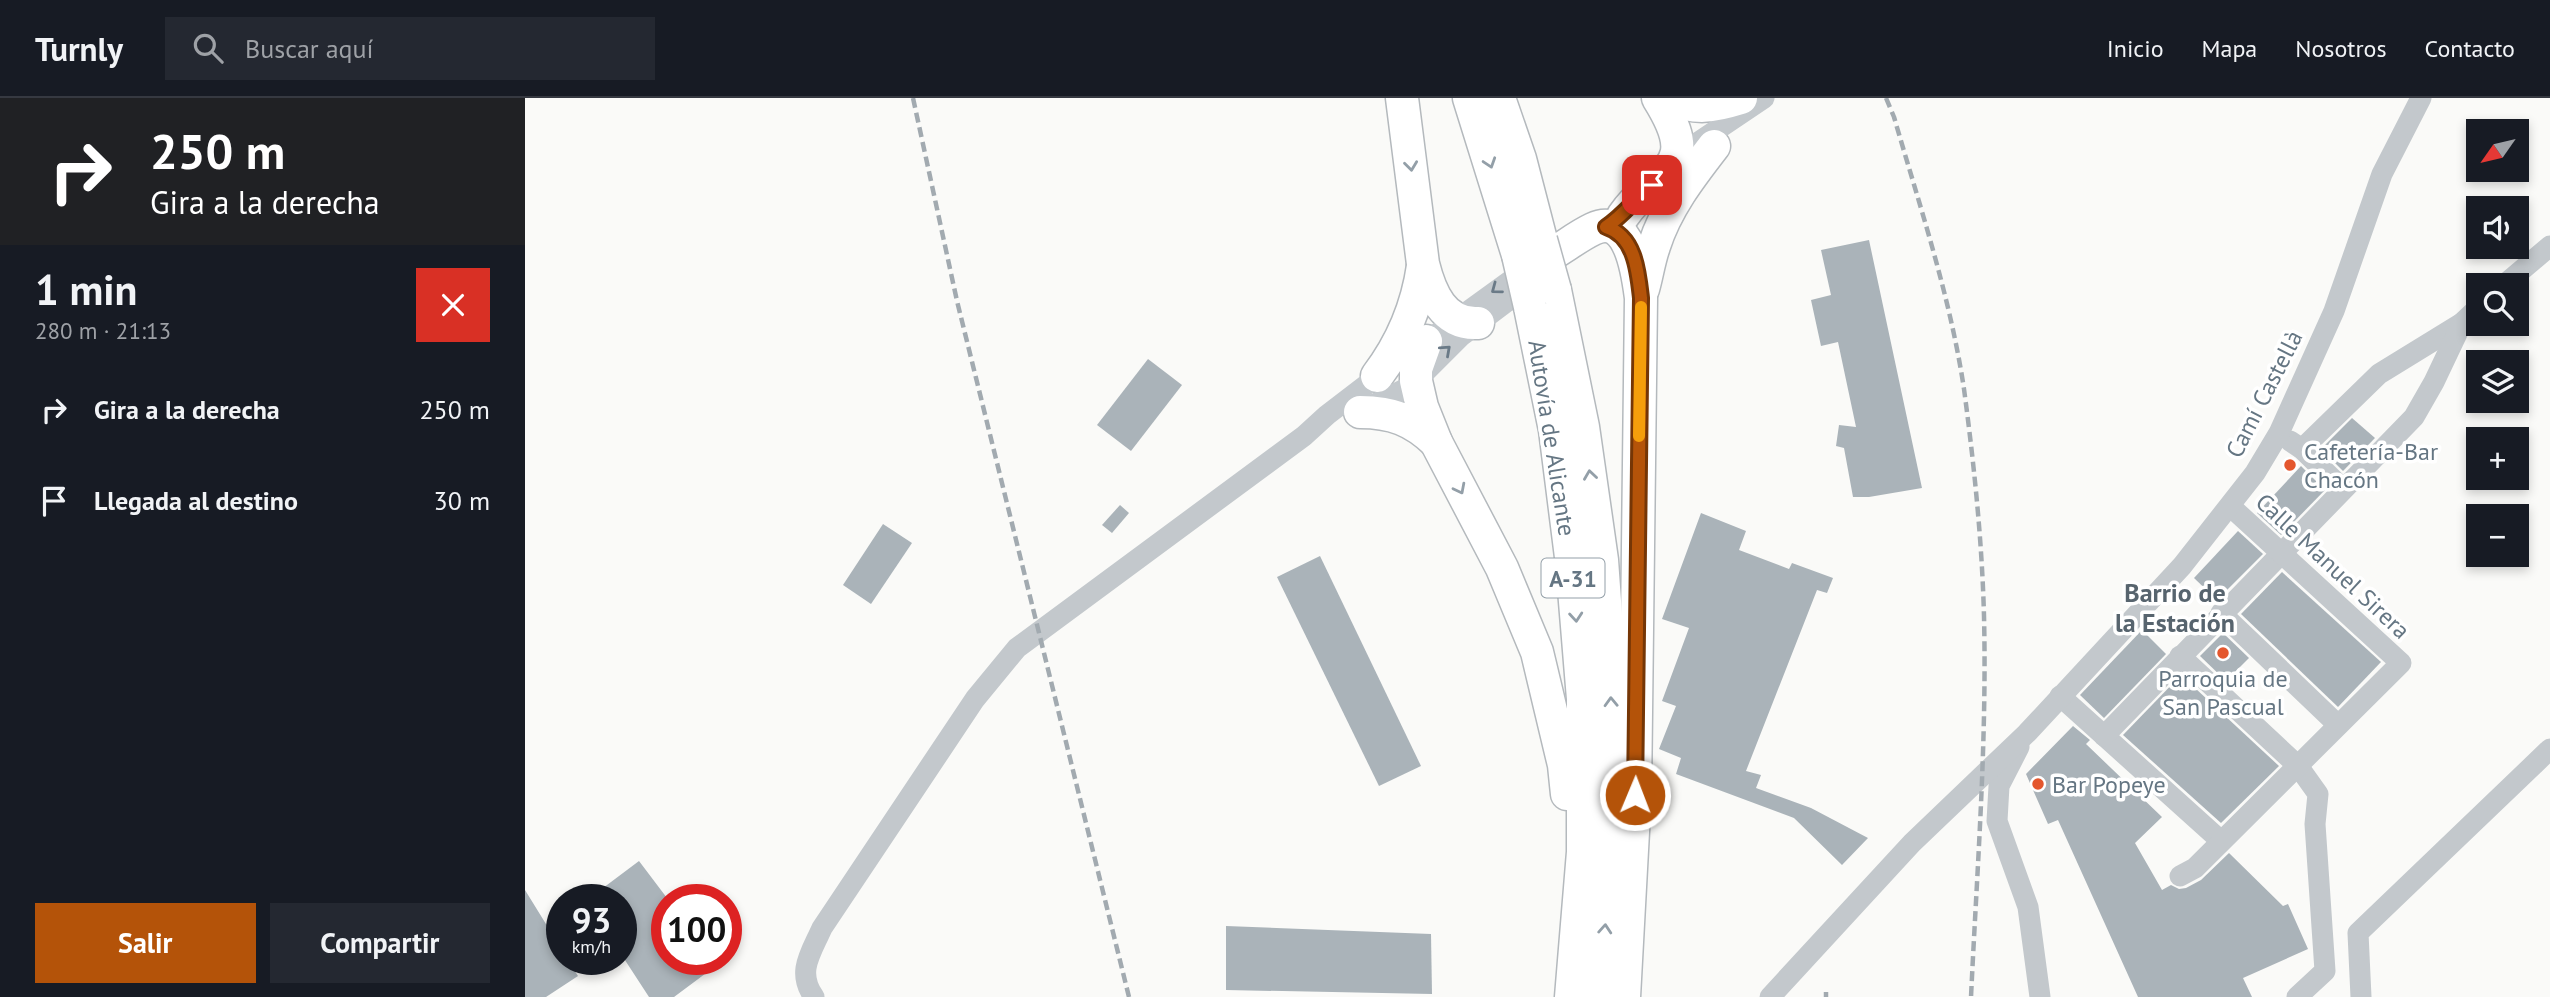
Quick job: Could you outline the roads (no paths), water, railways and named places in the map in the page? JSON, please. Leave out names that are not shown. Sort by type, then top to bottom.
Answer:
[{"type":"highway","points":[[1402,98],[1423,264],[1429,289],[1448,314],[1468,321]]},
{"type":"highway","name":"Autovía de Alicante","points":[[1469,98],[1532,253]]},
{"type":"highway","name":"Autovía de Alicante","points":[[1499,98],[1520,159],[1532,253],[1543,299],[1583,427],[1602,560],[1612,698],[1612,833],[1600,997]]},
{"type":"highway","points":[[1532,253],[1560,252],[1595,228],[1614,221],[1674,164],[1676,133],[1658,98]]},
{"type":"highway","points":[[1668,98],[1697,107],[1741,98]]},
{"type":"highway","points":[[1641,298],[1654,245],[1664,221],[1685,184],[1714,146]]},
{"type":"highway","points":[[1614,221],[1635,260],[1641,298],[1636,782],[1624,997]]},
{"type":"highway","points":[[1377,376],[1393,355],[1406,330],[1420,287],[1423,264]]},
{"type":"highway","name":"Autovía de Alicante","points":[[1543,299],[1583,699],[1583,852],[1571,997]]},
{"type":"highway","points":[[1426,341],[1418,360],[1416,381],[1422,407],[1436,442],[1501,568],[1537,652],[1564,765],[1571,825],[1583,852]]},
{"type":"highway","points":[[1360,412],[1378,412],[1407,419],[1436,442]]},
{"type":"street","points":[[1304,436],[1360,412],[1416,381],[1532,253],[1764,98]]},
{"type":"street","points":[[814,997],[807,987],[805,965],[822,928],[975,699],[1017,648],[1304,436],[1377,376],[1426,341],[1468,321],[1614,221],[1714,146],[1764,98]]},
{"type":"street","name":"Camí Castellà","points":[[2027,733],[2182,566],[2255,473],[2279,433],[2334,311],[2382,174],[2421,98]]},
{"type":"street","points":[[2518,273],[2550,246]]},
{"type":"street","points":[[2302,449],[2379,374],[2466,320]]},
{"type":"street","points":[[2104,736],[2414,417],[2462,323]]},
{"type":"street","points":[[2279,433],[2302,449],[2343,489]]},
{"type":"street","name":"Calle Manuel Sirera","points":[[2230,506],[2400,663],[2338,726]]},
{"type":"street","points":[[2180,876],[2195,868],[2338,726],[2221,613]]},
{"type":"street","points":[[2180,656],[2298,766],[2318,794],[2315,824],[2325,971],[2297,997]]},
{"type":"street","points":[[2060,696],[2221,841]]},
{"type":"street","points":[[1770,997],[1921,833],[2027,733]]},
{"type":"street","points":[[2027,733],[1999,786],[1997,821],[2028,907],[2040,997]]},
{"type":"street","points":[[2361,997],[2358,933],[2550,749]]},
{"type":"railway","points":[[913,98],[957,301],[1129,997]]},
{"type":"railway","points":[[1886,98],[1924,218],[1951,320],[1964,389],[1977,502],[1984,616],[1984,711],[1971,997]]},
{"type":"railway","points":[[1826,992],[1826,997]]},
{"type":"place","name":"Cafetería-Bar Chacón","points":[[2290,465]]},
{"type":"place","name":"Parroquia de San Pascual","points":[[2223,653]]},
{"type":"place","name":"Bar Popeye","points":[[2038,784]]},
{"type":"district","name":"Barrio de la Estación","points":[[2175,607]]}]
